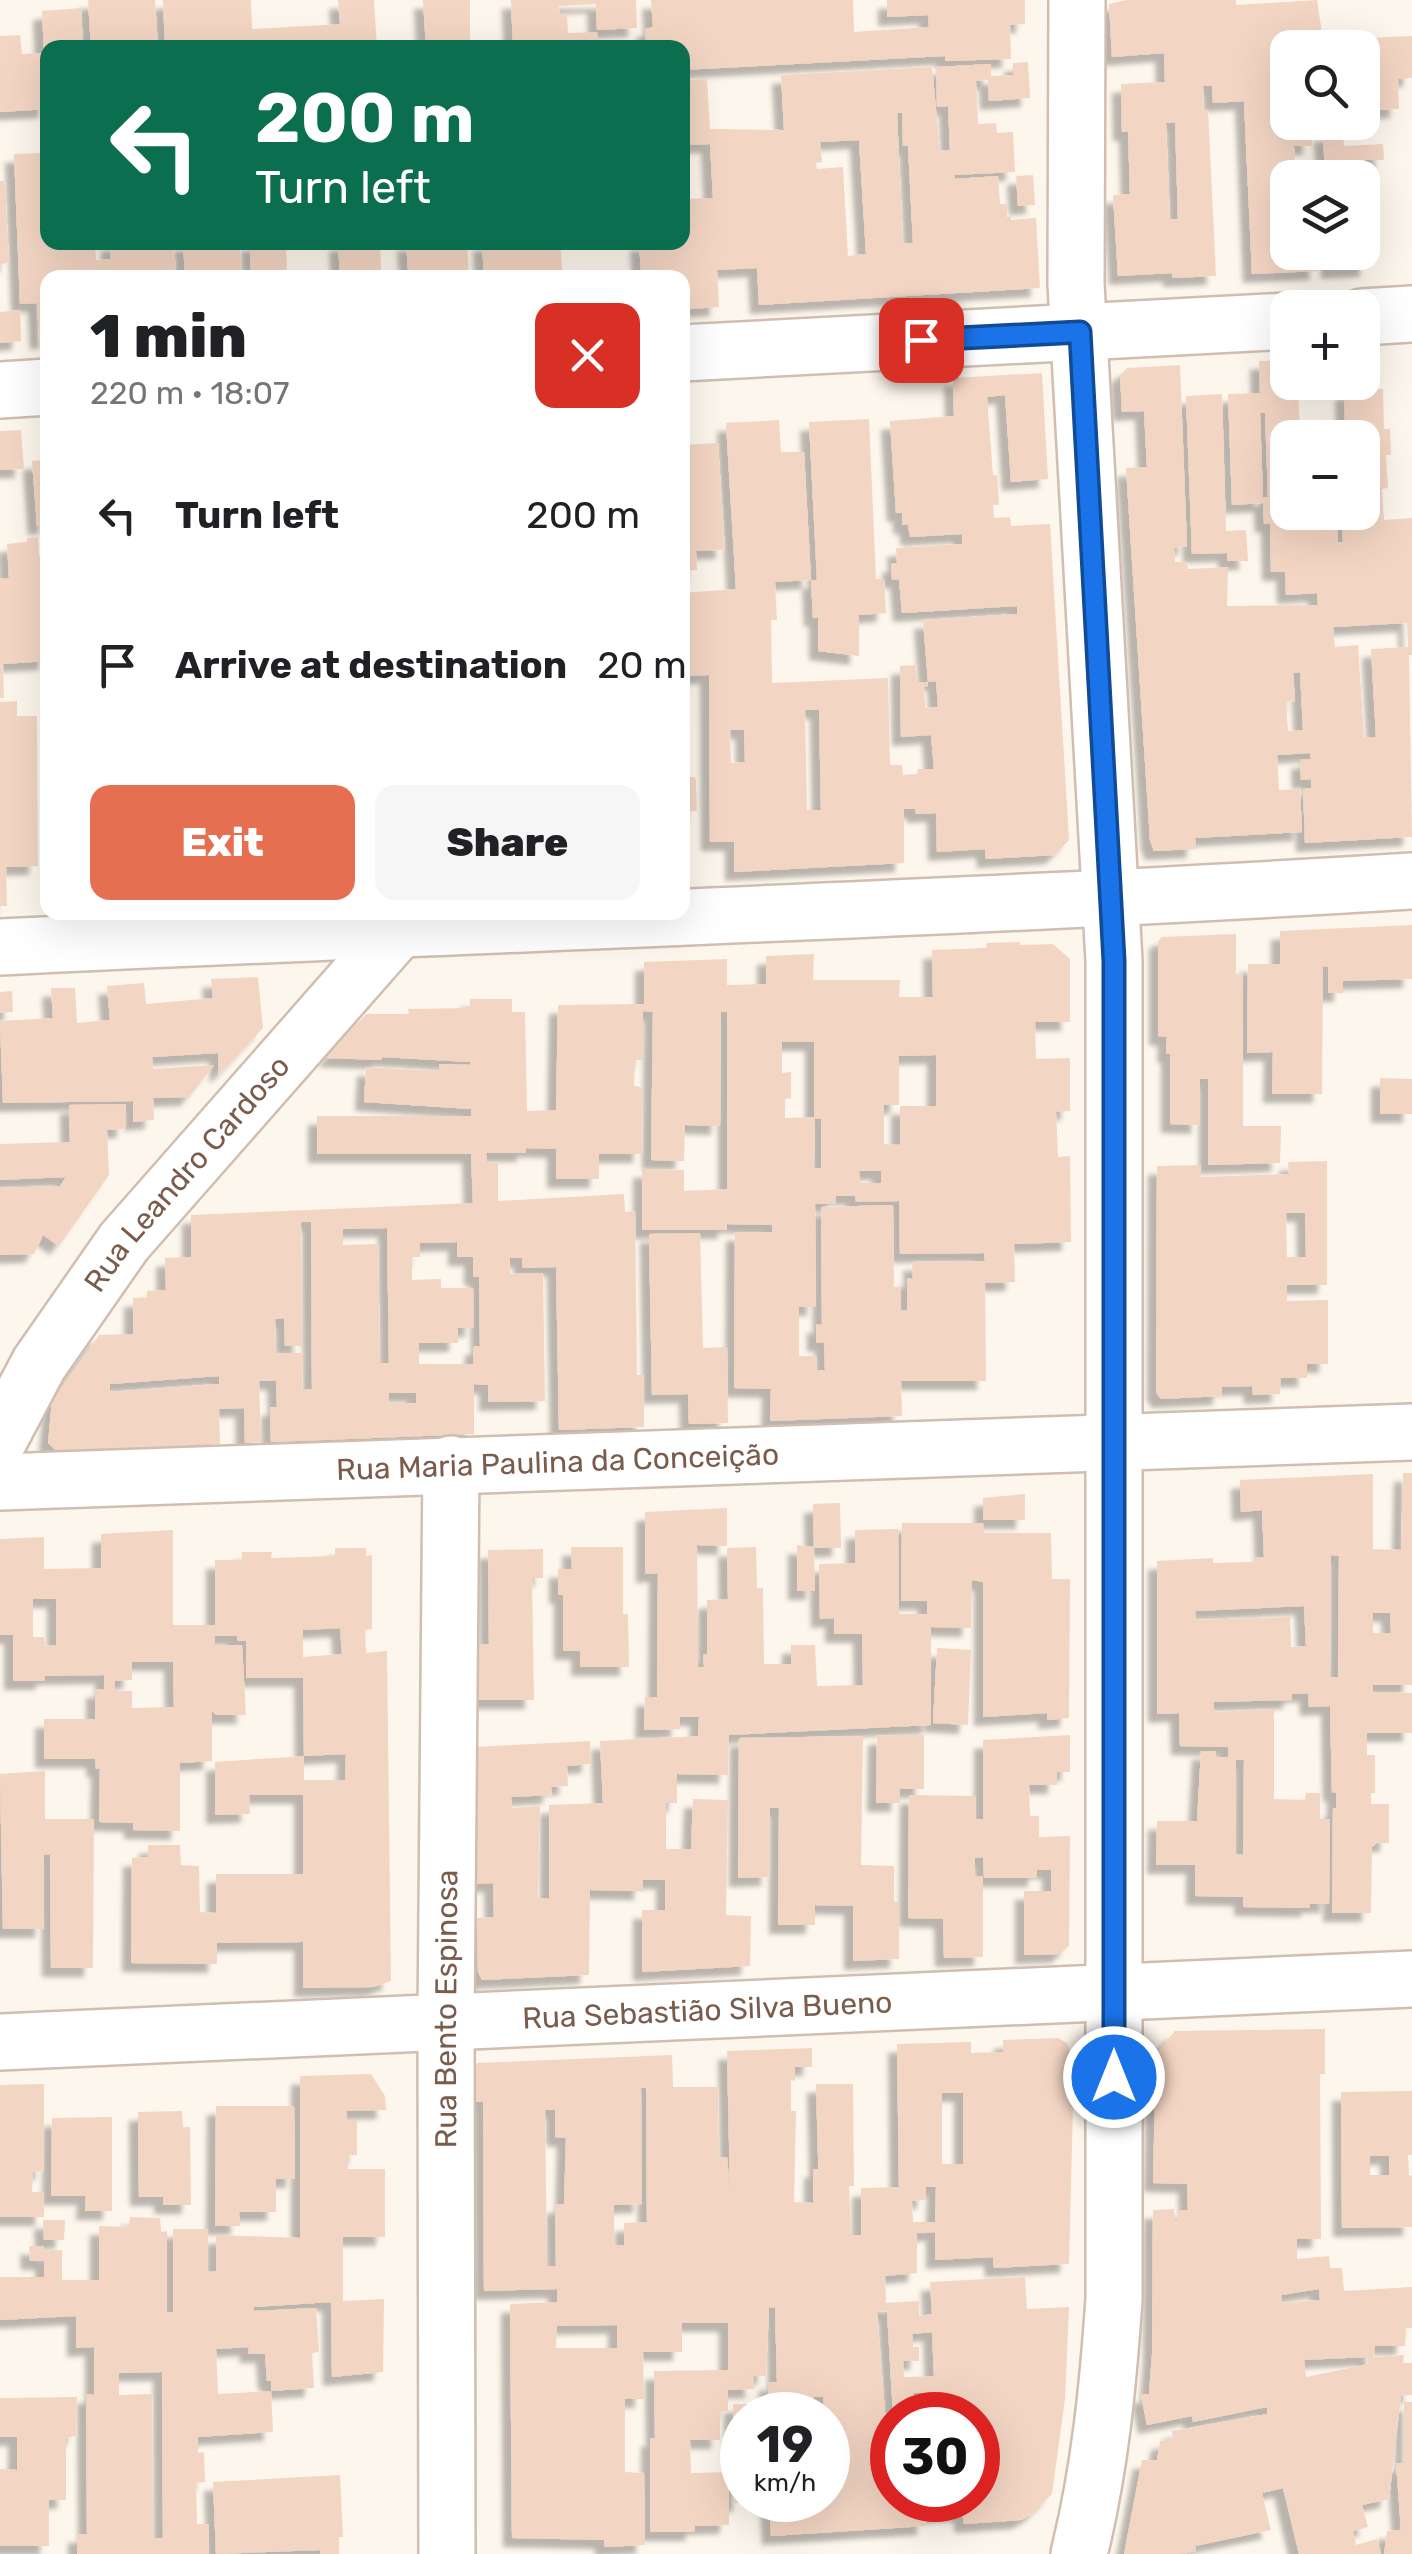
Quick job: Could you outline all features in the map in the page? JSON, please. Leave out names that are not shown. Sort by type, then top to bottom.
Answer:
[{"type":"street","points":[[1077,0],[1076,284],[1114,961],[1115,1445],[1114,2299],[1105,2426],[1079,2554]]},
{"type":"street","points":[[1380,316],[1412,314]]},
{"type":"street","points":[[690,353],[1270,322]]},
{"type":"street","points":[[0,390],[40,388]]},
{"type":"street","points":[[690,916],[1111,899],[1412,881]]},
{"type":"street","points":[[0,947],[578,920]]},
{"type":"street","name":"Rua Leandro Cardoso","points":[[0,1438],[39,1364],[124,1242],[400,927]]},
{"type":"street","name":"Rua Maria Paulina da Conceição","points":[[0,1482],[1412,1432]]},
{"type":"street","name":"Rua Bento Espinosa","points":[[447,2554],[451,1464]]},
{"type":"street","name":"Rua Sebastião Silva Bueno","points":[[0,2042],[1412,1980]]},
{"type":"building","points":[[88,0],[155,0],[158,40],[90,40]]},
{"type":"building","points":[[163,0],[251,0],[252,29],[340,24],[338,0],[374,0],[376,40],[165,40]]},
{"type":"building","points":[[423,0],[470,0],[470,40],[426,40]]},
{"type":"building","points":[[511,0],[636,0],[637,28],[597,30],[596,4],[559,6],[560,14],[567,14],[568,33],[597,32],[598,40],[513,40]]},
{"type":"building","points":[[651,0],[853,0],[854,32],[929,27],[928,15],[887,17],[887,0],[1025,0],[1025,24],[1010,25],[1011,59],[945,61],[945,56],[690,70],[690,40],[646,40],[645,29],[653,27]]},
{"type":"building","points":[[1127,0],[1236,0],[1236,5],[1317,0],[1322,30],[1270,30],[1270,140],[1312,140],[1312,146],[1294,146],[1295,160],[1270,160],[1270,270],[1319,271],[1252,274],[1244,101],[1213,103],[1212,86],[1203,86],[1204,110],[1208,110],[1216,276],[1118,276],[1113,195],[1130,194],[1128,132],[1122,132],[1121,84],[1165,82],[1164,53],[1112,57],[1109,4]],"holes":[[[1175,122],[1178,219],[1170,219],[1166,123]]]},
{"type":"building","points":[[81,8],[83,40],[43,40],[42,11]]},
{"type":"building","points":[[20,35],[22,54],[40,53],[40,110],[0,112],[0,36]]},
{"type":"building","points":[[1412,36],[1412,78],[1398,79],[1399,109],[1380,110],[1380,37]]},
{"type":"building","points":[[1028,62],[1030,98],[989,101],[988,80],[976,81],[978,124],[996,123],[997,133],[1013,132],[1015,172],[954,175],[955,179],[998,176],[1000,204],[1007,204],[1007,217],[1036,218],[1040,288],[759,305],[757,268],[717,270],[719,307],[690,309],[690,270],[641,270],[640,250],[690,250],[690,199],[713,198],[710,144],[690,145],[690,80],[707,79],[710,129],[784,130],[781,75],[932,67],[940,151],[950,150],[948,106],[937,107],[936,67],[991,64],[991,76],[1013,75],[1013,63]],"holes":[[[897,113],[902,113],[903,146],[908,146],[913,243],[903,243]],[[859,140],[866,254],[848,256],[843,167],[817,169],[816,163],[822,162],[820,142]]]},
{"type":"building","points":[[1323,140],[1344,140],[1344,146],[1383,144],[1384,160],[1324,160]]},
{"type":"building","points":[[40,153],[40,250],[95,250],[96,260],[110,259],[110,250],[174,250],[176,270],[40,270],[39,340],[37,303],[20,304],[14,154]]},
{"type":"building","points":[[1033,175],[1035,205],[1018,206],[1016,176]]},
{"type":"building","points":[[0,181],[5,181],[9,263],[0,264]]},
{"type":"building","points":[[183,250],[240,250],[241,270],[185,270]]},
{"type":"building","points":[[250,250],[286,250],[287,270],[251,270]]},
{"type":"building","points":[[338,250],[380,250],[381,270],[340,270]]},
{"type":"building","points":[[407,250],[467,250],[469,270],[408,270]]},
{"type":"building","points":[[482,250],[561,250],[562,270],[484,270]]},
{"type":"building","points":[[20,310],[21,341],[0,343],[0,312]]},
{"type":"building","points":[[1259,361],[1270,361],[1270,400],[1299,400],[1299,420],[1270,420],[1270,523],[1264,524],[1263,503],[1232,505],[1228,394],[1260,393]],"holes":[[[1260,413],[1265,413],[1268,497],[1263,497]]]},
{"type":"building","points":[[1180,365],[1187,546],[1174,548],[1175,562],[1187,562],[1188,569],[1228,567],[1227,606],[1318,605],[1317,593],[1286,595],[1285,572],[1271,572],[1270,530],[1338,530],[1338,542],[1343,542],[1343,530],[1380,530],[1380,420],[1345,420],[1344,400],[1380,400],[1383,389],[1384,429],[1390,429],[1391,455],[1386,455],[1388,488],[1382,489],[1384,520],[1412,518],[1412,837],[1305,843],[1303,788],[1311,788],[1311,779],[1301,780],[1300,760],[1311,759],[1310,753],[1277,755],[1279,790],[1300,789],[1302,832],[1195,838],[1196,849],[1154,851],[1150,840],[1126,468],[1147,467],[1144,411],[1122,412],[1120,375],[1127,368]],"holes":[[[1407,623],[1408,647],[1371,649],[1376,737],[1364,737],[1358,645],[1335,647],[1333,627]],[[1300,672],[1303,730],[1288,731],[1286,702],[1295,701],[1293,673]]]},
{"type":"building","points":[[1042,373],[1048,479],[1011,482],[1005,395],[987,397],[999,505],[993,505],[994,518],[1010,517],[1011,526],[1050,524],[1069,840],[1055,855],[986,859],[985,849],[937,852],[936,813],[916,814],[915,809],[904,809],[904,863],[734,872],[734,842],[710,842],[709,675],[690,676],[690,592],[736,589],[726,423],[779,420],[781,452],[804,452],[811,580],[775,582],[777,620],[771,620],[772,683],[888,678],[890,765],[902,765],[903,775],[917,774],[918,769],[934,769],[931,735],[901,737],[900,666],[916,665],[917,682],[928,682],[923,620],[1017,614],[1017,606],[902,613],[899,579],[892,580],[896,548],[962,544],[962,534],[910,537],[908,525],[902,525],[902,513],[896,513],[890,421],[954,416],[953,378]],"holes":[[[936,681],[938,707],[925,708],[924,687]],[[805,710],[819,710],[821,810],[807,810]],[[730,730],[744,730],[745,762],[731,763]]]},
{"type":"building","points":[[1222,394],[1226,531],[1246,530],[1248,561],[1227,561],[1227,553],[1192,554],[1186,396]]},
{"type":"building","points":[[869,419],[876,579],[884,579],[886,613],[859,615],[859,656],[818,651],[818,617],[813,618],[811,580],[817,580],[809,422]]},
{"type":"building","points":[[21,430],[24,469],[0,470],[0,431]]},
{"type":"building","points":[[718,443],[725,550],[696,551],[697,570],[690,570],[690,445]]},
{"type":"building","points":[[40,460],[40,526],[37,526],[32,461]]},
{"type":"building","points":[[38,537],[40,556],[40,662],[3,664],[4,698],[0,698],[0,579],[9,578],[7,544],[27,542],[27,538]]},
{"type":"building","points":[[17,701],[17,716],[37,716],[38,866],[6,867],[7,906],[0,906],[0,702]]},
{"type":"building","points":[[690,777],[695,777],[697,811],[690,811]]},
{"type":"building","points":[[1412,925],[1412,979],[1343,981],[1343,993],[1328,993],[1328,967],[1323,966],[1322,1094],[1272,1094],[1273,1052],[1247,1053],[1248,964],[1280,964],[1280,931]]},
{"type":"building","points":[[1236,934],[1236,974],[1243,975],[1243,1126],[1281,1126],[1280,1163],[1208,1165],[1208,1079],[1200,1079],[1200,1125],[1170,1124],[1170,1054],[1166,1054],[1167,1037],[1158,1036],[1158,941],[1162,937]]},
{"type":"building","points":[[987,943],[1053,944],[1070,959],[1070,1022],[1035,1022],[1036,1059],[1070,1058],[1070,1111],[1056,1112],[1058,1157],[1070,1156],[1071,1242],[1014,1244],[1015,1282],[985,1283],[986,1381],[901,1381],[902,1416],[770,1421],[771,1389],[734,1388],[735,1232],[772,1232],[772,1225],[727,1224],[727,1230],[642,1230],[642,1169],[684,1170],[684,1191],[727,1189],[727,1012],[721,1012],[720,1126],[685,1125],[684,1161],[651,1160],[653,1012],[643,1011],[643,1060],[635,1060],[634,1086],[643,1087],[642,1154],[599,1154],[599,1179],[556,1179],[556,1149],[486,1153],[487,1162],[498,1163],[498,1201],[624,1194],[625,1212],[635,1211],[637,1375],[644,1375],[644,1427],[559,1430],[556,1267],[523,1268],[522,1258],[510,1258],[510,1274],[543,1273],[545,1401],[488,1402],[488,1385],[474,1384],[474,1434],[271,1442],[270,1407],[277,1407],[276,1381],[259,1381],[261,1442],[245,1443],[244,1408],[219,1409],[220,1444],[57,1451],[48,1443],[52,1401],[99,1335],[133,1334],[133,1298],[147,1298],[147,1291],[166,1290],[165,1258],[191,1257],[191,1215],[473,1203],[471,1154],[317,1154],[317,1116],[471,1116],[471,1109],[364,1102],[366,1067],[439,1071],[439,1064],[471,1065],[382,1057],[327,1058],[366,1014],[470,1008],[470,999],[512,999],[512,1012],[525,1012],[527,1111],[556,1110],[558,1005],[644,1004],[644,962],[727,959],[727,985],[766,984],[766,956],[814,954],[813,980],[900,980],[899,997],[933,997],[932,950],[986,948]],"holes":[[[782,1042],[814,1042],[814,1117],[785,1118],[785,1099],[791,1098],[791,1072],[782,1073]],[[936,1055],[936,1106],[900,1106],[900,1145],[884,1144],[884,1105],[899,1105],[899,1056]],[[815,1118],[821,1119],[821,1168],[814,1168]],[[859,1171],[881,1171],[881,1183],[860,1183]],[[836,1196],[855,1196],[856,1202],[899,1201],[900,1254],[984,1253],[985,1261],[912,1262],[913,1279],[907,1278],[907,1310],[901,1310],[901,1287],[894,1287],[893,1205],[821,1207],[822,1325],[816,1324],[816,1343],[824,1342],[825,1370],[817,1370],[816,1356],[799,1356],[799,1307],[816,1307],[815,1204],[836,1203]],[[301,1222],[311,1222],[312,1389],[302,1389],[303,1353],[276,1353],[275,1319],[284,1318],[285,1346],[302,1346]],[[387,1228],[389,1363],[380,1363],[378,1244],[343,1245],[343,1229]],[[457,1242],[457,1257],[473,1257],[473,1277],[479,1277],[480,1346],[474,1346],[473,1364],[419,1364],[419,1343],[458,1343],[458,1328],[474,1328],[473,1288],[441,1288],[441,1279],[412,1280],[412,1257],[420,1257],[420,1243]],[[219,1376],[219,1384],[110,1392],[110,1384]],[[389,1393],[416,1393],[416,1403],[389,1403]]]},
{"type":"building","points":[[258,977],[263,1028],[219,1075],[218,1053],[152,1057],[153,1069],[214,1065],[189,1097],[153,1098],[154,1120],[133,1122],[133,1101],[3,1103],[0,1021],[53,1018],[51,988],[75,988],[77,1023],[110,1020],[107,986],[144,983],[146,1004],[213,998],[211,979]]},
{"type":"building","points":[[12,991],[13,1012],[0,1013],[0,992]]},
{"type":"building","points":[[1380,1078],[1412,1079],[1412,1114],[1380,1114]]},
{"type":"building","points":[[126,1104],[126,1129],[107,1130],[109,1175],[59,1246],[43,1235],[34,1254],[0,1255],[0,1188],[60,1186],[66,1177],[0,1180],[0,1144],[70,1142],[69,1105]]},
{"type":"building","points":[[1327,1161],[1327,1285],[1287,1285],[1287,1301],[1328,1300],[1328,1364],[1307,1364],[1307,1378],[1281,1378],[1280,1394],[1253,1395],[1252,1386],[1222,1387],[1222,1396],[1161,1399],[1156,1392],[1157,1166],[1201,1165],[1201,1177],[1289,1174],[1288,1162]],"holes":[[[1286,1213],[1305,1213],[1306,1257],[1287,1257]]]},
{"type":"building","points":[[700,1233],[703,1348],[727,1347],[728,1423],[689,1424],[688,1394],[652,1395],[649,1234]]},
{"type":"building","points":[[1403,1473],[1412,1473],[1412,1685],[1373,1685],[1373,1692],[1412,1693],[1412,1733],[1367,1733],[1367,1755],[1375,1755],[1375,1793],[1371,1793],[1371,1804],[1389,1804],[1389,1843],[1372,1847],[1371,1913],[1332,1913],[1336,1793],[1332,1792],[1330,1706],[1309,1707],[1308,1693],[1292,1694],[1292,1700],[1214,1702],[1214,1712],[1274,1709],[1274,1799],[1305,1800],[1306,1793],[1320,1793],[1320,1819],[1330,1819],[1329,1904],[1310,1904],[1310,1908],[1243,1907],[1243,1897],[1195,1896],[1195,1865],[1156,1865],[1157,1821],[1197,1821],[1201,1751],[1216,1751],[1216,1757],[1228,1757],[1228,1747],[1180,1746],[1179,1713],[1157,1714],[1157,1561],[1213,1558],[1213,1563],[1253,1562],[1254,1557],[1264,1557],[1262,1510],[1241,1512],[1240,1480],[1373,1474],[1373,1549],[1401,1550]],"holes":[[[1331,1555],[1339,1556],[1338,1677],[1330,1677]],[[1304,1606],[1306,1646],[1291,1647],[1290,1617],[1196,1620],[1195,1611]],[[1373,1613],[1390,1613],[1391,1633],[1373,1633]],[[1236,1760],[1244,1760],[1243,1855],[1236,1854]]]},
{"type":"building","points":[[1025,1494],[1025,1520],[983,1520],[983,1498]]},
{"type":"building","points":[[840,1503],[841,1548],[814,1548],[815,1591],[797,1591],[797,1545],[814,1547],[813,1504]]},
{"type":"building","points":[[727,1508],[727,1546],[697,1545],[698,1667],[704,1667],[703,1655],[707,1654],[707,1600],[728,1599],[727,1548],[756,1547],[757,1588],[763,1588],[764,1664],[791,1664],[791,1645],[815,1645],[817,1686],[863,1685],[862,1634],[834,1634],[834,1618],[820,1619],[819,1564],[855,1563],[855,1530],[898,1529],[899,1614],[927,1614],[927,1601],[901,1601],[902,1523],[983,1523],[984,1533],[1051,1533],[1052,1579],[1070,1579],[1069,1718],[1047,1720],[1047,1713],[983,1717],[983,1582],[972,1580],[971,1628],[931,1627],[931,1725],[729,1735],[728,1775],[677,1774],[677,1803],[666,1803],[666,1849],[691,1849],[693,1799],[728,1800],[726,1915],[751,1916],[750,1966],[642,1972],[642,1910],[665,1910],[665,1880],[643,1880],[643,1891],[590,1890],[589,1975],[482,1980],[478,1972],[477,1918],[494,1917],[493,1883],[477,1884],[475,1747],[590,1741],[591,1764],[567,1766],[568,1786],[551,1787],[552,1795],[511,1797],[512,1808],[540,1806],[538,1898],[549,1899],[549,1805],[603,1803],[600,1741],[698,1736],[699,1717],[680,1717],[680,1729],[644,1730],[645,1697],[657,1697],[658,1573],[645,1574],[645,1512]]},
{"type":"building","points":[[173,1530],[173,1625],[215,1625],[215,1560],[242,1560],[242,1552],[272,1552],[271,1558],[335,1556],[335,1548],[366,1548],[366,1556],[372,1555],[372,1629],[365,1630],[366,1653],[387,1651],[391,1981],[374,1987],[303,1988],[303,1942],[217,1943],[217,1964],[131,1963],[132,1858],[148,1857],[148,1845],[180,1845],[181,1865],[199,1866],[200,1912],[216,1913],[216,1874],[303,1874],[303,1795],[249,1795],[250,1814],[215,1815],[215,1762],[304,1756],[303,1678],[246,1678],[246,1641],[237,1641],[237,1636],[215,1636],[215,1645],[242,1645],[246,1715],[216,1715],[212,1711],[212,1761],[180,1763],[180,1831],[133,1830],[133,1823],[99,1822],[100,1768],[96,1769],[95,1759],[44,1759],[44,1719],[95,1719],[95,1689],[104,1689],[104,1675],[13,1681],[13,1635],[0,1635],[0,1539],[44,1537],[44,1569],[101,1568],[101,1534]],"holes":[[[33,1599],[56,1599],[56,1645],[45,1646],[44,1637],[33,1637]],[[340,1628],[342,1654],[303,1657],[303,1630]],[[132,1662],[173,1662],[174,1707],[132,1708],[132,1691],[115,1691],[115,1681],[132,1680]],[[346,1754],[345,1780],[304,1780],[304,1756]]]},
{"type":"building","points":[[571,1547],[623,1547],[623,1614],[628,1614],[629,1667],[580,1667],[580,1651],[563,1651],[563,1595],[558,1595],[558,1569],[572,1569]]},
{"type":"building","points":[[543,1549],[543,1578],[532,1578],[534,1700],[474,1700],[474,1644],[489,1644],[488,1550]]},
{"type":"building","points":[[937,1648],[971,1650],[968,1725],[933,1723]]},
{"type":"building","points":[[924,1735],[924,1789],[900,1789],[900,1803],[876,1803],[877,1736]]},
{"type":"building","points":[[1070,1735],[1070,1772],[1057,1772],[1057,1785],[1029,1785],[1030,1816],[1039,1816],[1039,1837],[1070,1836],[1069,1946],[1060,1954],[1024,1955],[1024,1891],[1051,1891],[1051,1870],[1037,1870],[1037,1878],[984,1878],[983,1857],[975,1858],[975,1876],[983,1876],[983,1957],[944,1958],[943,1919],[908,1918],[909,1795],[976,1796],[976,1819],[983,1819],[983,1740]]},
{"type":"building","points":[[863,1736],[861,1865],[894,1866],[894,1902],[899,1902],[899,1959],[853,1961],[853,1906],[815,1905],[815,1925],[778,1925],[779,1808],[770,1808],[770,1877],[738,1878],[739,1738]]},
{"type":"building","points":[[45,1771],[45,1819],[94,1819],[93,1968],[51,1968],[50,1854],[44,1855],[44,1929],[3,1929],[0,1774]]},
{"type":"building","points":[[1325,2029],[1325,2074],[1320,2074],[1321,2239],[1297,2239],[1297,2259],[1329,2256],[1330,2268],[1342,2268],[1344,2291],[1412,2287],[1412,2328],[1406,2328],[1405,2346],[1375,2346],[1374,2357],[1404,2355],[1403,2363],[1412,2363],[1412,2395],[1401,2396],[1389,2499],[1362,2505],[1368,2527],[1353,2531],[1356,2545],[1377,2539],[1381,2554],[1299,2554],[1283,2488],[1262,2493],[1271,2530],[1195,2546],[1196,2551],[1182,2554],[1124,2554],[1142,2460],[1157,2460],[1160,2441],[1173,2439],[1172,2431],[1267,2414],[1267,2407],[1193,2422],[1192,2416],[1147,2425],[1141,2395],[1149,2394],[1152,2354],[1153,2210],[1174,2209],[1178,2220],[1177,2210],[1188,2210],[1187,2184],[1153,2183],[1156,2054],[1175,2031]],"holes":[[[1319,2289],[1320,2300],[1282,2303],[1281,2295]],[[1367,2357],[1368,2364],[1306,2377],[1304,2360]]]},
{"type":"building","points":[[1058,2038],[1067,2043],[1074,2066],[1069,2264],[994,2268],[993,2257],[935,2260],[935,2232],[917,2233],[917,2273],[885,2276],[886,2303],[919,2301],[919,2316],[932,2314],[930,2282],[1025,2277],[1027,2309],[1069,2307],[1065,2399],[1052,2494],[1032,2514],[1021,2520],[1000,2521],[1000,2392],[892,2392],[887,2311],[877,2312],[883,2392],[870,2392],[870,2522],[926,2522],[926,2526],[771,2536],[770,2522],[850,2522],[850,2392],[768,2392],[768,2382],[777,2382],[775,2307],[769,2308],[766,2376],[753,2376],[754,2389],[720,2392],[720,2440],[690,2440],[691,2473],[720,2472],[720,2522],[729,2525],[695,2526],[694,2532],[650,2532],[654,2371],[728,2370],[728,2323],[682,2323],[682,2352],[643,2352],[644,2399],[625,2399],[625,2472],[644,2473],[645,2545],[604,2547],[604,2540],[512,2538],[510,2304],[557,2302],[557,2289],[484,2291],[483,2102],[470,2102],[470,2083],[477,2063],[672,2055],[673,2087],[718,2087],[719,2157],[727,2157],[730,2190],[727,2051],[812,2048],[812,2067],[795,2067],[795,2081],[791,2080],[791,2111],[796,2111],[794,2202],[813,2203],[813,2169],[818,2169],[816,2084],[853,2084],[851,2235],[861,2235],[861,2188],[899,2187],[897,2044],[971,2042],[971,2053],[1003,2052],[1003,2040]],"holes":[[[641,2088],[646,2088],[647,2222],[624,2223],[624,2245],[614,2245],[614,2205],[642,2204]],[[942,2093],[963,2093],[963,2164],[942,2164]],[[545,2110],[555,2110],[555,2137],[566,2138],[564,2204],[555,2205],[556,2266],[547,2266]],[[926,2187],[936,2187],[935,2222],[913,2222],[912,2201],[926,2200]],[[617,2325],[617,2348],[556,2348],[557,2326]],[[932,2332],[934,2376],[904,2377],[903,2361],[919,2361],[919,2347],[913,2347],[912,2334]]]},
{"type":"building","points":[[371,2074],[385,2096],[386,2110],[346,2111],[347,2120],[357,2120],[357,2155],[348,2155],[348,2169],[385,2169],[385,2237],[343,2237],[343,2301],[384,2299],[383,2372],[332,2377],[331,2302],[254,2307],[253,2311],[316,2308],[319,2352],[312,2353],[314,2388],[271,2391],[273,2432],[198,2437],[198,2453],[204,2452],[205,2482],[196,2483],[197,2524],[209,2524],[209,2554],[77,2554],[77,2534],[87,2534],[86,2394],[94,2395],[94,2347],[76,2348],[76,2316],[0,2320],[0,2277],[44,2277],[44,2261],[30,2261],[29,2246],[44,2246],[44,2250],[62,2250],[62,2280],[99,2280],[99,2226],[129,2227],[130,2217],[160,2218],[161,2232],[167,2231],[167,2312],[173,2312],[173,2229],[208,2229],[208,2272],[216,2271],[216,2235],[300,2238],[300,2076]],"holes":[[[249,2347],[248,2354],[265,2354],[271,2391],[218,2394],[216,2349]],[[162,2372],[163,2538],[153,2538],[152,2394],[119,2395],[119,2373]]]},
{"type":"building","points":[[44,2084],[44,2171],[33,2172],[32,2192],[44,2192],[44,2217],[0,2217],[0,2085]]},
{"type":"building","points":[[1412,2091],[1412,2155],[1408,2155],[1412,2227],[1342,2228],[1341,2092]],"holes":[[[1370,2156],[1389,2156],[1389,2175],[1370,2175]]]},
{"type":"building","points":[[216,2106],[294,2106],[295,2179],[276,2179],[276,2212],[239,2212],[240,2226],[215,2226]]},
{"type":"building","points":[[182,2111],[183,2127],[190,2127],[191,2205],[163,2205],[163,2197],[139,2197],[138,2112]]},
{"type":"building","points":[[112,2117],[112,2211],[85,2211],[86,2196],[51,2196],[52,2118]]},
{"type":"building","points":[[43,2220],[65,2220],[64,2240],[44,2240]]},
{"type":"building","points":[[77,2397],[76,2436],[66,2438],[66,2500],[49,2500],[49,2546],[0,2546],[0,2469],[17,2470],[17,2437],[0,2437],[0,2398]]},
{"type":"building","points":[[1404,2402],[1412,2402],[1412,2554],[1384,2554],[1387,2531],[1401,2530],[1396,2463],[1404,2463]]},
{"type":"building","points":[[340,2475],[343,2537],[339,2537],[339,2554],[320,2554],[320,2550],[216,2554],[213,2482]]},
{"type":"route","points":[[921,340],[1080,332],[1114,961],[1114,2077]]}]
